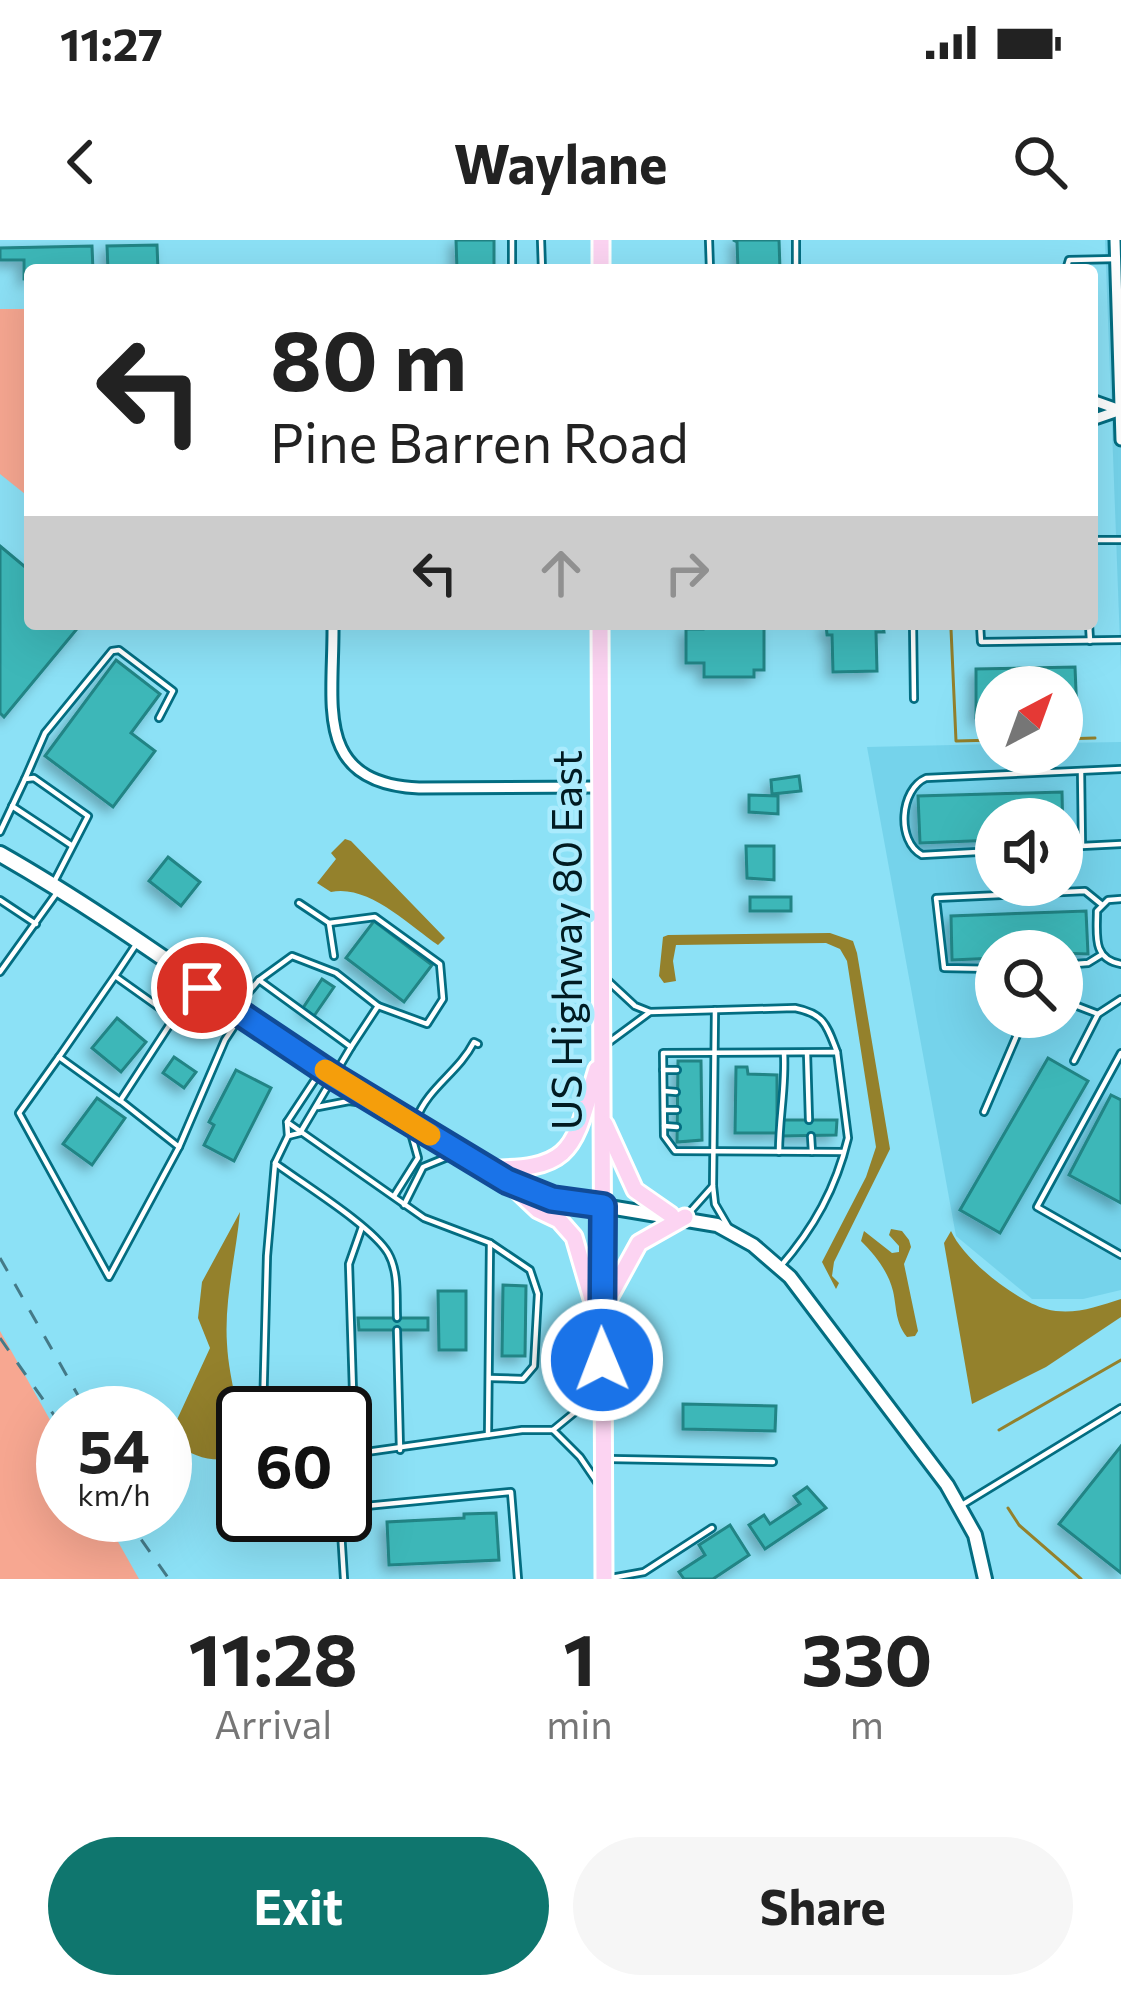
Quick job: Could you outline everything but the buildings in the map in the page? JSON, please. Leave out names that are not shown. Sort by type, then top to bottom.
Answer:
[{"type":"main road","name":"US Highway 80 East","points":[[600,630],[602,1334]]},
{"type":"main road","points":[[0,854],[329,1072],[507,1181],[552,1199],[603,1206]]},
{"type":"main road","points":[[485,1168],[531,1168],[552,1162],[565,1151],[578,1130],[603,1049]]},
{"type":"main road","points":[[601,1113],[634,1190],[678,1216],[639,1243],[601,1313]]},
{"type":"main road","points":[[507,1181],[574,1237],[602,1334],[606,1579]]},
{"type":"street","points":[[1117,244],[1121,440]]},
{"type":"street","points":[[333,630],[337,742],[353,769],[367,778],[419,788],[600,787]]},
{"type":"street","points":[[603,1206],[678,1216],[730,1231],[780,1267],[961,1506],[975,1535],[985,1579]]},
{"type":"lane","points":[[1068,264],[1069,260],[1116,259]]},
{"type":"lane","points":[[913,630],[914,699]]},
{"type":"lane","points":[[980,630],[981,642],[1121,640]]},
{"type":"lane","points":[[1089,630],[1090,641]]},
{"type":"lane","points":[[0,832],[45,734],[112,651],[119,650],[173,691],[159,718]]},
{"type":"lane","points":[[1083,771],[1121,769]]},
{"type":"lane","points":[[975,852],[922,855],[911,849],[906,841],[907,795],[914,783],[926,778],[1015,774]]},
{"type":"lane","points":[[0,972],[56,887],[88,816],[34,778],[25,779]]},
{"type":"lane","points":[[12,806],[71,845]]},
{"type":"lane","points":[[1083,846],[1121,844]]},
{"type":"lane","points":[[975,969],[944,968],[936,898],[1085,891],[1101,904]]},
{"type":"lane","points":[[1121,899],[1101,904],[1097,911],[1097,948],[1101,955],[1121,964]]},
{"type":"lane","points":[[0,900],[35,923]]},
{"type":"lane","points":[[137,943],[19,1113],[109,1277],[178,1147],[238,1012],[260,980],[292,956],[336,974],[378,1006],[428,1024],[443,999],[440,964],[375,917],[329,923],[299,903]]},
{"type":"lane","points":[[329,923],[334,956]]},
{"type":"lane","points":[[1083,964],[1101,955]]},
{"type":"lane","points":[[601,974],[635,1006],[650,1012],[795,1008],[814,1012],[827,1026],[837,1052],[848,1138],[832,1190],[809,1234],[780,1267]]},
{"type":"lane","points":[[115,976],[174,1018],[120,1101]]},
{"type":"lane","points":[[260,980],[351,1047]]},
{"type":"lane","points":[[1074,1061],[1098,1014],[1121,999]]},
{"type":"lane","points":[[264,1386],[275,1163],[288,1136],[287,1123],[351,1047],[378,1006]]},
{"type":"lane","points":[[1083,1008],[1098,1014]]},
{"type":"lane","points":[[715,1010],[713,1186],[730,1231]]},
{"type":"lane","points":[[603,1049],[650,1012]]},
{"type":"lane","points":[[984,1112],[1016,1038]]},
{"type":"lane","points":[[393,1197],[418,1158],[411,1123],[427,1094],[455,1070],[474,1042],[478,1044]]},
{"type":"lane","points":[[837,1052],[663,1053],[664,1136],[675,1151],[844,1152]]},
{"type":"lane","points":[[779,1151],[779,1113],[786,1090],[784,1053]]},
{"type":"lane","points":[[807,1053],[809,1120]]},
{"type":"lane","points":[[1121,1053],[1037,1207],[1121,1255]]},
{"type":"lane","points":[[59,1057],[178,1147]]},
{"type":"lane","points":[[1113,1068],[1121,1072]]},
{"type":"lane","points":[[663,1070],[677,1070]]},
{"type":"lane","points":[[701,1072],[713,1071]]},
{"type":"lane","points":[[288,1136],[300,1132],[318,1107],[329,1072]]},
{"type":"lane","points":[[664,1091],[676,1092]]},
{"type":"lane","points":[[701,1092],[714,1092]]},
{"type":"lane","points":[[318,1107],[349,1101],[385,1107]]},
{"type":"lane","points":[[702,1108],[715,1108]]},
{"type":"lane","points":[[664,1110],[676,1110]]},
{"type":"lane","points":[[287,1123],[404,1205],[433,1222],[490,1243],[530,1270],[537,1285],[534,1366],[527,1377],[490,1378]]},
{"type":"lane","points":[[664,1126],[677,1126]]},
{"type":"lane","points":[[702,1126],[715,1126]]},
{"type":"lane","points":[[811,1136],[812,1152]]},
{"type":"lane","points":[[404,1205],[423,1167],[437,1159],[463,1155]]},
{"type":"lane","points":[[275,1163],[362,1227],[387,1252],[396,1276],[397,1318]]},
{"type":"lane","points":[[678,1216],[713,1186]]},
{"type":"lane","points":[[353,1386],[349,1264],[362,1227]]},
{"type":"lane","points":[[488,1437],[490,1243]]},
{"type":"lane","points":[[526,1304],[537,1304]]},
{"type":"lane","points":[[490,1305],[502,1305]]},
{"type":"lane","points":[[526,1323],[536,1322]]},
{"type":"lane","points":[[490,1324],[502,1323]]},
{"type":"lane","points":[[397,1330],[400,1450]]},
{"type":"lane","points":[[490,1343],[502,1343]]},
{"type":"lane","points":[[526,1343],[535,1343]]},
{"type":"lane","points":[[372,1453],[522,1430],[553,1430],[574,1412],[602,1360]]},
{"type":"lane","points":[[961,1506],[1121,1408]]},
{"type":"lane","points":[[553,1430],[580,1457],[603,1492]]},
{"type":"lane","points":[[603,1459],[772,1462]]},
{"type":"lane","points":[[372,1505],[512,1492],[518,1579]]},
{"type":"lane","points":[[606,1579],[644,1572],[712,1528]]},
{"type":"lane","points":[[342,1542],[344,1579]]},
{"type":"shaded area","points":[[1105,240],[1121,240],[1121,670]]},
{"type":"shaded area","points":[[0,309],[24,309],[24,493],[0,474]]},
{"type":"shaded area","points":[[1121,742],[1121,1290],[1083,1299],[1032,1299],[956,1236],[867,747],[975,744],[975,774],[1083,774],[1083,743]]},
{"type":"shaded area","points":[[345,839],[445,938],[438,945],[373,900],[345,891],[331,892],[317,883],[336,859],[331,853]]},
{"type":"shaded area","points":[[830,933],[853,941],[857,953],[890,1149],[834,1262],[836,1289],[822,1262],[866,1177],[876,1147],[847,961],[840,949],[826,943],[676,945],[676,981],[664,983],[659,976],[663,937],[668,935]]},
{"type":"shaded area","points":[[240,1212],[227,1327],[233,1386],[216,1386],[216,1459],[192,1453],[192,1387],[210,1348],[198,1318],[202,1282]]},
{"type":"shaded area","points":[[891,1229],[902,1231],[911,1247],[904,1264],[918,1331],[915,1336],[907,1337],[903,1331],[888,1277],[861,1241],[864,1231],[892,1253],[899,1252],[889,1235]]},
{"type":"shaded area","points":[[951,1231],[979,1266],[1034,1304],[1075,1311],[1121,1299],[1121,1317],[1046,1367],[972,1404],[944,1243]]},
{"type":"shaded area","points":[[0,1331],[36,1395],[36,1542],[118,1542],[139,1579],[0,1579]]},
{"type":"waterway","points":[[951,630],[956,741],[975,741]]},
{"type":"waterway","points":[[1083,738],[1095,738]]},
{"type":"waterway","points":[[999,1430],[1121,1360]]},
{"type":"waterway","points":[[1008,1508],[1019,1525],[1081,1579]]},
{"type":"railway","points":[[0,1258],[73,1386]]},
{"type":"railway","points":[[0,1338],[36,1389]]},
{"type":"railway","points":[[143,1542],[169,1579]]},
{"type":"slow traffic","points":[[325,1070],[430,1135]]},
{"type":"route","points":[[202,988],[335,1077],[507,1181],[552,1199],[603,1206],[602,1360]]}]
